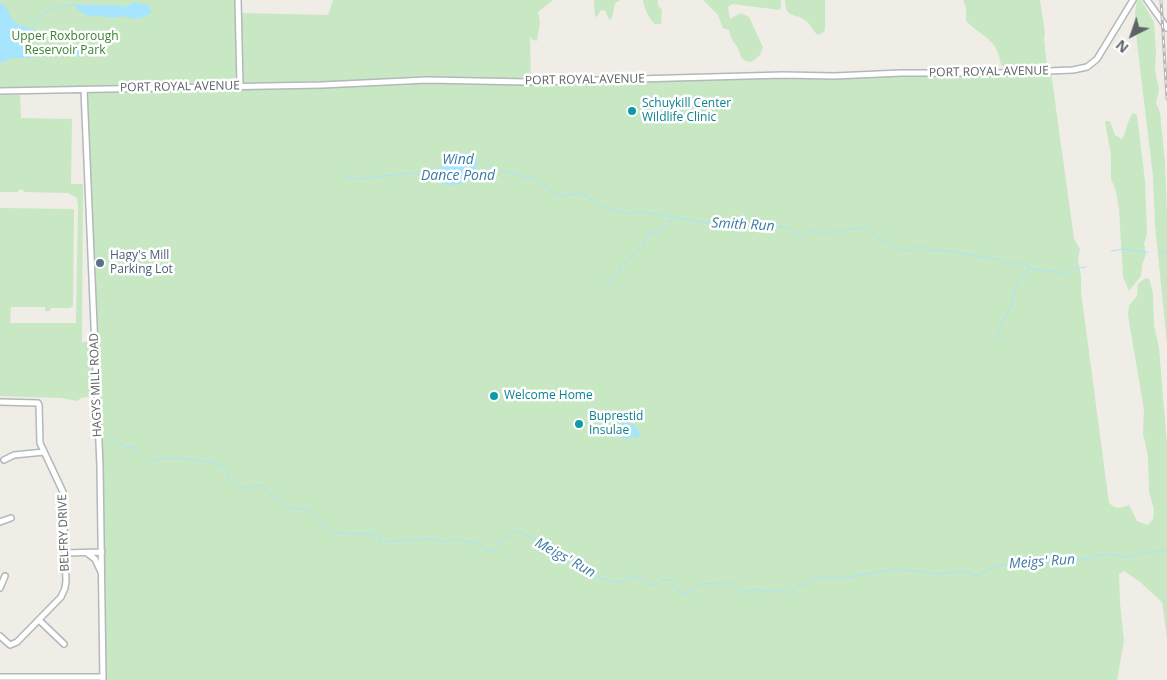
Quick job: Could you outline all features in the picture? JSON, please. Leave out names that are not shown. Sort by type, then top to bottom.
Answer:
[{"type":"street","points":[[238,0],[240,85]]},
{"type":"street","name":"PORT ROYAL AVENUE","points":[[0,91],[240,85],[322,85],[427,80],[528,82],[1073,70],[1089,66],[1097,59],[1132,0]]},
{"type":"street","points":[[1147,0],[1167,28]]},
{"type":"street","name":"HAGYS MILL ROAD","points":[[84,90],[100,466],[103,679]]},
{"type":"street","name":"BELFRY DRIVE","points":[[0,402],[38,404],[40,440],[63,492],[66,585],[64,591],[17,642],[12,645],[8,644],[0,636]]},
{"type":"street","points":[[4,460],[14,455],[44,452]]},
{"type":"street","points":[[0,522],[11,518]]},
{"type":"street","points":[[87,552],[95,559],[102,573]]},
{"type":"street","points":[[65,553],[102,552]]},
{"type":"street","points":[[0,588],[5,576]]},
{"type":"street","points":[[39,620],[64,644]]},
{"type":"street","points":[[0,677],[103,679]]},
{"type":"green space","name":"Upper Roxborough Reservoir Park","points":[[0,0],[236,0],[236,76],[233,82],[225,84],[0,88]]},
{"type":"green space","points":[[333,0],[553,0],[538,12],[540,22],[537,41],[530,37],[531,83],[1051,72],[1074,239],[1080,249],[1078,259],[1081,292],[1109,503],[1119,508],[1129,505],[1137,521],[1148,525],[1153,519],[1154,509],[1149,492],[1148,457],[1143,433],[1144,410],[1128,315],[1129,306],[1137,296],[1138,284],[1148,278],[1153,293],[1154,325],[1159,348],[1167,444],[1167,638],[1162,602],[1140,582],[1124,571],[1119,574],[1124,641],[1117,680],[105,680],[102,466],[87,97],[92,92],[242,88],[241,13],[328,15]]},
{"type":"green space","points":[[594,0],[621,0],[615,3],[612,18],[609,20],[605,10],[600,11],[597,17],[595,16]]},
{"type":"green space","points":[[643,0],[658,0],[658,6],[662,10],[661,24],[655,24],[651,19]]},
{"type":"green space","points":[[703,0],[781,0],[780,10],[732,4],[728,7],[730,19],[741,13],[749,17],[763,47],[760,55],[751,62],[744,60],[731,38],[729,30],[723,28],[718,15]]},
{"type":"green space","points":[[785,0],[825,0],[824,32],[818,35],[809,23],[789,13]]},
{"type":"green space","points":[[963,0],[1040,0],[1047,65],[1043,68],[1006,69],[1001,65],[999,56],[992,43],[966,21],[966,7]]},
{"type":"green space","points":[[1137,0],[1141,0],[1154,22],[1155,69],[1159,90],[1156,103],[1160,112],[1165,162],[1167,344],[1155,225],[1153,176],[1137,43],[1135,14]]},
{"type":"green space","points":[[0,95],[20,95],[21,118],[72,119],[71,184],[83,184],[82,343],[86,341],[90,344],[93,382],[91,395],[77,401],[61,398],[0,396],[0,208],[74,209],[73,306],[70,308],[51,308],[50,311],[45,311],[45,307],[11,307],[10,323],[76,323],[78,206],[77,198],[68,193],[24,192],[23,190],[18,192],[0,192]]},
{"type":"green space","points":[[1133,113],[1137,115],[1145,181],[1147,234],[1144,244],[1146,254],[1141,276],[1129,291],[1123,277],[1119,209],[1111,178],[1111,155],[1105,122],[1110,121],[1115,135],[1122,139]]},
{"type":"water","points":[[135,2],[144,5],[148,4],[152,12],[147,16],[135,19],[121,16],[112,18],[95,15],[91,17],[82,13],[73,5],[117,5],[123,7]]},
{"type":"water","points":[[0,3],[6,8],[14,22],[34,30],[31,36],[33,46],[55,44],[71,48],[82,48],[89,52],[76,56],[53,52],[46,56],[12,58],[2,63],[0,62]]},
{"type":"water","name":"Wind Dance Pond","points":[[451,153],[473,154],[477,158],[475,172],[461,184],[448,185],[441,183],[439,179],[444,158]]},
{"type":"water","points":[[626,422],[638,429],[639,438],[632,436],[626,440],[604,427],[605,424],[611,427]]},
{"type":"waterway","points":[[33,28],[35,22],[49,10],[73,5]]},
{"type":"waterway","name":"Smith Run","points":[[487,164],[500,170],[534,179],[557,195],[565,196],[578,193],[585,195],[601,206],[630,214],[639,211],[706,223],[724,222],[731,224],[771,225],[789,228],[801,237],[812,230],[824,234],[862,227],[868,228],[877,237],[888,243],[911,251],[921,247],[934,251],[942,250],[997,259],[1005,263],[1025,263],[1034,270],[1053,271],[1064,274],[1074,269],[1086,267]]},
{"type":"waterway","name":"Smith Run","points":[[342,175],[359,179],[411,173],[423,175],[441,167]]},
{"type":"waterway","points":[[605,288],[617,275],[622,265],[643,246],[650,232],[658,233],[674,218]]},
{"type":"waterway","name":"Smith Run","points":[[1111,251],[1124,249],[1148,252]]},
{"type":"waterway","name":"Smith Run","points":[[1160,252],[1167,251]]},
{"type":"waterway","points":[[997,341],[999,327],[1011,308],[1014,290],[1019,285],[1019,279],[1025,275],[1029,268]]},
{"type":"waterway","name":"Meigs' Run","points":[[108,435],[126,447],[135,448],[140,454]]},
{"type":"waterway","name":"Meigs' Run","points":[[149,460],[178,458],[222,465],[229,479],[243,488],[262,485],[288,507],[309,510],[332,533],[374,534],[379,536],[382,543],[387,541],[434,539],[446,542],[456,539],[478,544],[485,550],[494,551],[502,539],[508,537],[516,530],[569,558],[597,577],[621,582],[633,576],[655,585],[663,580],[672,580],[679,592],[684,594],[687,594],[700,584],[727,582],[732,583],[741,593],[756,589],[765,592],[773,590],[789,593],[815,578],[841,578],[898,569],[938,574],[965,571],[976,576],[996,566],[1020,563],[1024,566],[1038,565],[1062,560],[1066,562],[1075,558],[1085,560],[1098,555],[1117,555],[1128,558],[1142,553],[1167,550]]},
{"type":"railway","points":[[1161,0],[1167,99]]},
{"type":"place","name":"Schuykill Center Wildlife Clinic","points":[[632,111]]},
{"type":"place","name":"Hagy's Mill Parking Lot","points":[[100,263]]},
{"type":"place","name":"Welcome Home","points":[[494,396]]},
{"type":"place","name":"Buprestid Insulae","points":[[579,424]]}]
